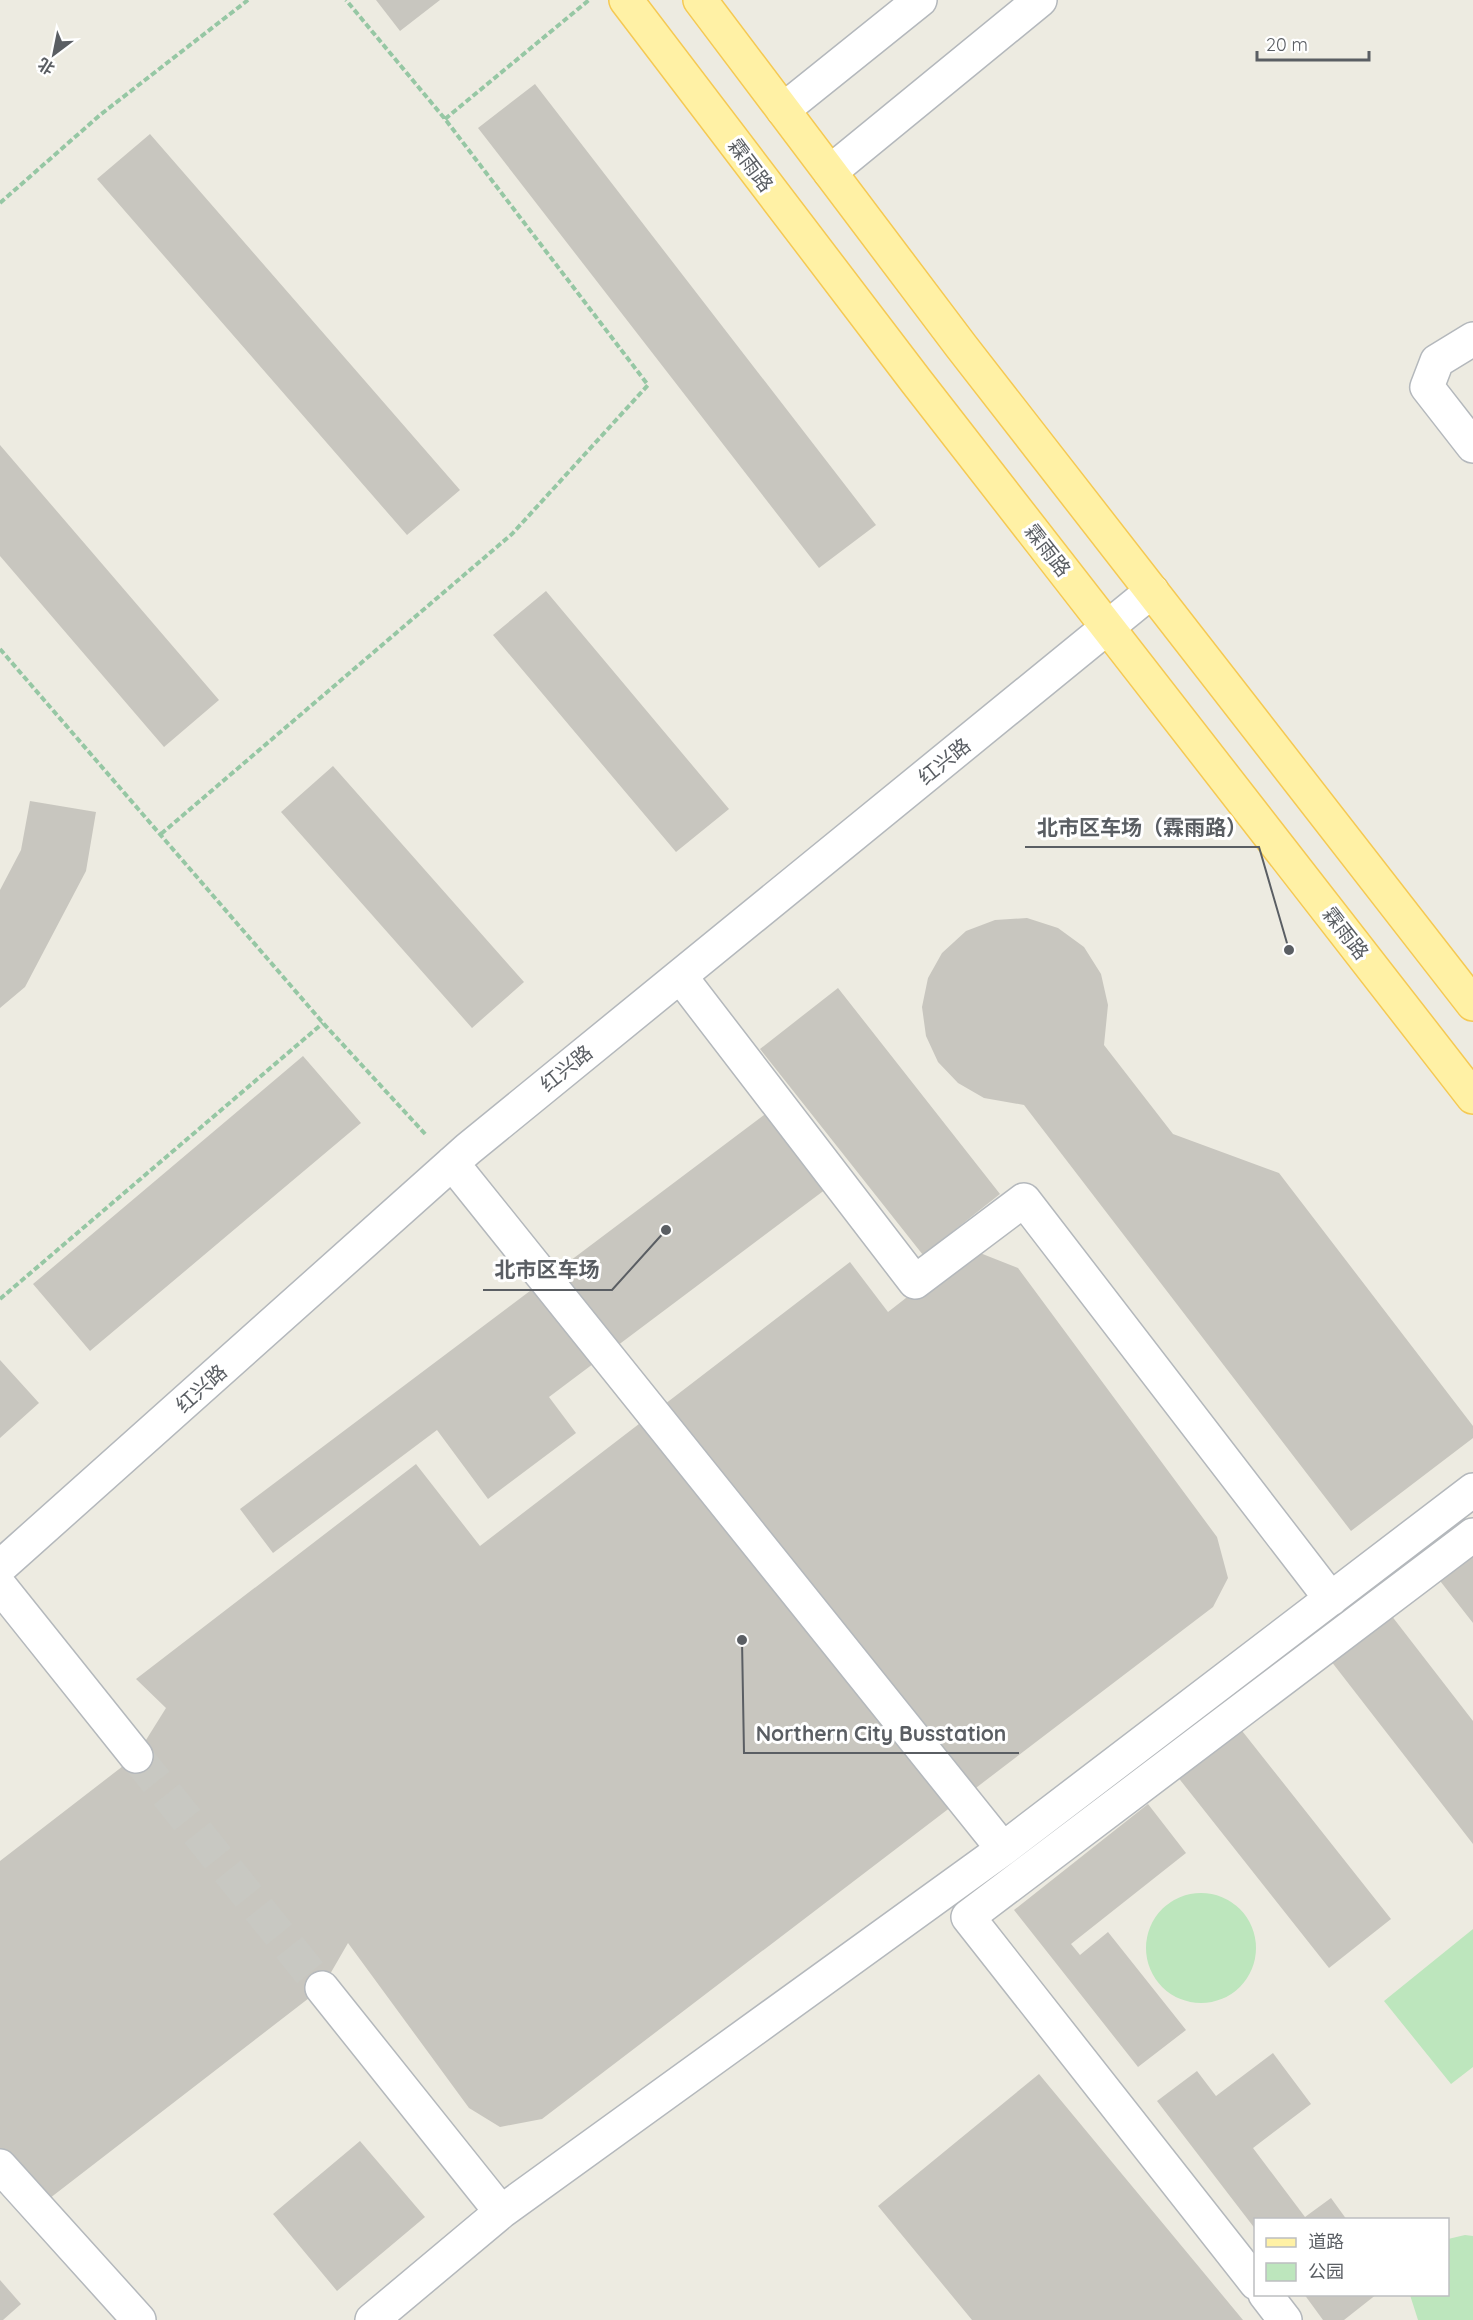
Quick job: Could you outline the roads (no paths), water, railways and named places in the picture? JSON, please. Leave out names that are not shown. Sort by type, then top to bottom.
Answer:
[{"type":"main road","name":"霖雨路","points":[[626,0],[916,381],[1473,1097]]},
{"type":"main road","points":[[700,0],[961,346],[1473,1004]]},
{"type":"street","points":[[783,110],[920,0]]},
{"type":"street","points":[[830,172],[1040,0]]},
{"type":"street","points":[[1473,339],[1437,361],[1427,387],[1473,446]]},
{"type":"street","name":"红兴路","points":[[0,1567],[452,1163],[1152,591]]},
{"type":"street","points":[[680,976],[915,1282],[1024,1200],[1331,1599]]},
{"type":"street","points":[[452,1163],[1003,1849]]},
{"type":"street","points":[[372,2320],[501,2212],[1003,1849],[1473,1491]]},
{"type":"street","points":[[1254,2280],[968,1917],[1473,1535]]},
{"type":"street","points":[[0,1586],[136,1756]]},
{"type":"street","points":[[322,1988],[501,2212]]},
{"type":"street","points":[[0,2166],[140,2320]]},
{"type":"street","points":[[1266,2296],[1285,2320]]},
{"type":"tunnel","points":[[136,1756],[322,1988]]},
{"type":"place","name":"北市区车场（霖雨路）","points":[[1289,950]]},
{"type":"place","name":"北市区车场","points":[[666,1230]]},
{"type":"place","name":"Northern City Busstation","points":[[742,1640]]}]
